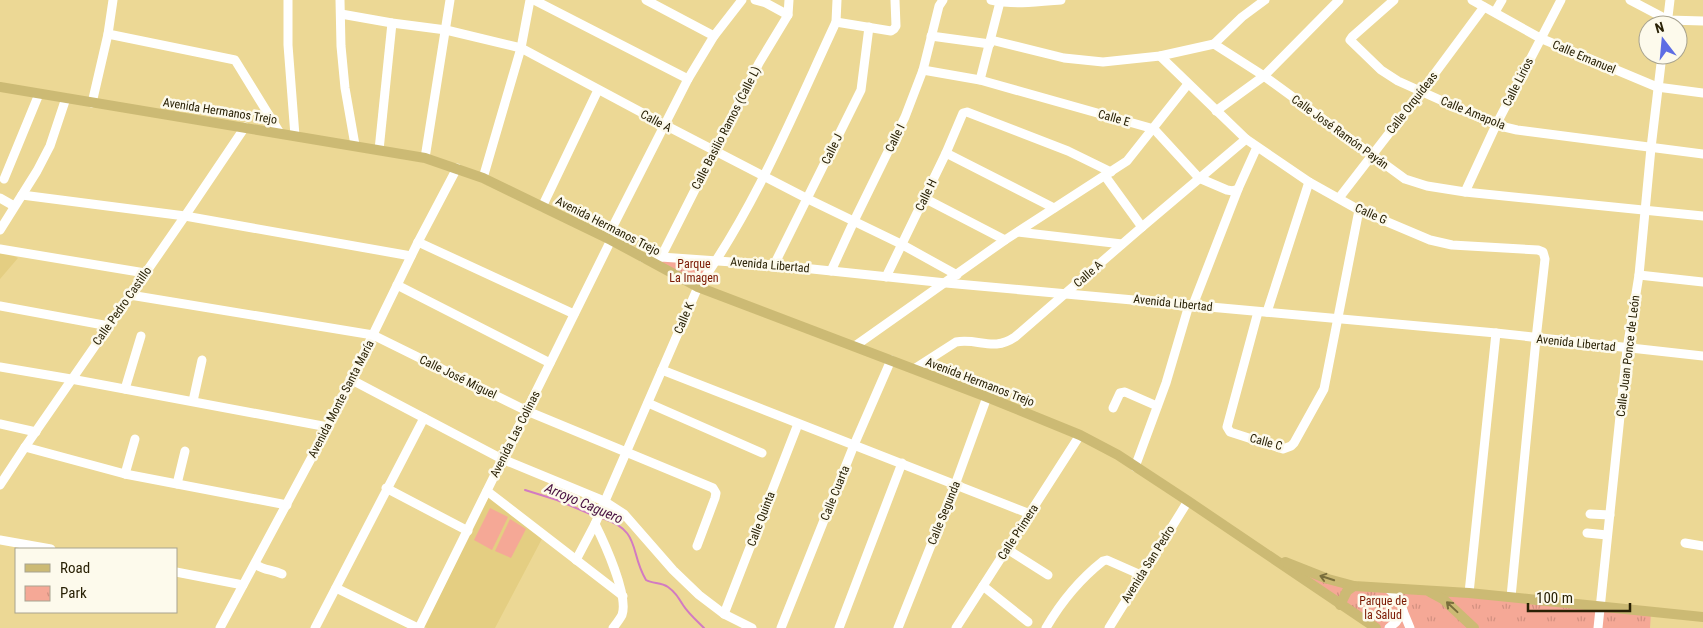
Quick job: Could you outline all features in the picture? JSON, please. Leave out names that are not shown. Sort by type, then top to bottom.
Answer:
[{"type":"main road","name":"Avenida Hermanos Trejo","points":[[0,87],[425,158],[483,178],[609,239],[698,287],[987,397],[1080,435],[1135,466],[1188,500],[1376,628]]},
{"type":"main road","name":"Avenida Hermanos Trejo","points":[[1272,558],[1328,579],[1354,586],[1427,591],[1442,599],[1474,628]]},
{"type":"main road","points":[[1340,605],[1347,592],[1354,586]]},
{"type":"main road","points":[[1427,591],[1511,597],[1703,617]]},
{"type":"street","points":[[92,103],[108,34],[113,0]]},
{"type":"street","points":[[288,0],[288,45],[295,136]]},
{"type":"street","points":[[340,0],[341,46],[345,88],[355,145]]},
{"type":"street","points":[[425,158],[450,0]]},
{"type":"street","points":[[483,178],[521,48],[530,0]]},
{"type":"street","points":[[534,0],[688,79]]},
{"type":"street","points":[[646,0],[714,36]]},
{"type":"street","name":"Avenida Las Colinas","points":[[418,628],[468,531],[688,79],[714,36],[742,0]]},
{"type":"street","points":[[755,0],[766,3],[788,15]]},
{"type":"street","name":"Calle Basilio Ramos (Calle L)","points":[[660,257],[759,63],[788,15],[790,0]]},
{"type":"street","name":"Calle K","points":[[576,560],[597,519],[698,287],[716,260],[764,176],[836,22],[838,0]]},
{"type":"street","points":[[836,22],[891,31],[896,26],[895,0]]},
{"type":"street","name":"Calle I","points":[[831,271],[906,117],[923,70],[939,6],[943,0]]},
{"type":"street","points":[[980,80],[991,42],[996,1],[1029,3],[1061,0]]},
{"type":"street","points":[[931,36],[991,42],[1064,58],[1102,62],[1160,56],[1214,44],[1242,16],[1265,0]]},
{"type":"street","points":[[1216,111],[1264,76],[1339,0]]},
{"type":"street","name":"Calle Amapola","points":[[1394,0],[1350,40],[1381,70],[1398,81],[1496,125],[1517,130],[1703,154]]},
{"type":"street","name":"Calle Emanuel","points":[[1472,0],[1540,38],[1657,87],[1703,93]]},
{"type":"street","points":[[1495,12],[1502,0]]},
{"type":"street","name":"Calle Lirios","points":[[1465,192],[1496,125],[1561,0]]},
{"type":"street","points":[[1630,0],[1656,15]]},
{"type":"street","points":[[1669,15],[1670,0]]},
{"type":"street","name":"Calle Orquídeas","points":[[1338,198],[1421,92],[1484,6]]},
{"type":"street","name":"Calle A","points":[[341,14],[446,30],[521,48],[808,199],[901,244],[956,275]]},
{"type":"street","points":[[1688,21],[1703,21]]},
{"type":"street","points":[[380,150],[392,23]]},
{"type":"street","name":"Calle J","points":[[774,265],[862,90],[869,27]]},
{"type":"street","points":[[108,34],[234,60],[280,133]]},
{"type":"street","name":"Calle José Ramón Payán","points":[[1214,44],[1264,76],[1405,179],[1427,186],[1465,192],[1703,216]]},
{"type":"street","name":"Calle G","points":[[1160,56],[1246,139],[1309,182],[1359,210],[1430,240],[1452,245],[1538,250],[1543,252],[1545,260],[1536,339]]},
{"type":"street","name":"Calle Juan Ponce de León","points":[[1598,628],[1627,349],[1639,275],[1660,65]]},
{"type":"street","name":"Calle E","points":[[923,70],[980,80],[1154,129]]},
{"type":"street","points":[[855,346],[1005,240],[1127,161],[1188,84]]},
{"type":"street","points":[[542,207],[598,90]]},
{"type":"street","points":[[4,178],[39,94]]},
{"type":"street","points":[[0,230],[37,171],[50,146],[66,98]]},
{"type":"street","name":"Calle H","points":[[886,277],[946,153],[963,113],[967,112],[1068,151],[1108,174]]},
{"type":"street","name":"Calle Pedro Castillo","points":[[1,483],[245,127]]},
{"type":"street","points":[[1154,129],[1199,178],[1227,190],[1233,191],[1238,189]]},
{"type":"street","name":"Calle A","points":[[914,369],[956,342],[992,345],[1007,343],[1246,139]]},
{"type":"street","points":[[1135,466],[1166,383],[1191,305],[1257,147]]},
{"type":"street","points":[[946,153],[1054,208]]},
{"type":"street","name":"Avenida Monte Santa María","points":[[220,628],[328,427],[411,256],[457,168]]},
{"type":"street","points":[[1108,174],[1142,227]]},
{"type":"street","name":"Calle C","points":[[1309,182],[1263,312],[1227,427],[1230,432],[1282,449],[1292,446],[1324,388],[1337,319]]},
{"type":"street","points":[[22,195],[185,216],[411,256]]},
{"type":"street","points":[[0,198],[14,206]]},
{"type":"street","points":[[924,198],[1005,240]]},
{"type":"street","points":[[1337,319],[1359,210]]},
{"type":"street","points":[[1018,232],[1122,244]]},
{"type":"street","points":[[418,242],[574,314]]},
{"type":"street","points":[[0,249],[146,273]]},
{"type":"street","name":"Avenida Libertad","points":[[642,258],[660,257],[774,265],[946,283],[1496,334],[1703,356]]},
{"type":"street","points":[[1639,275],[1703,282]]},
{"type":"street","points":[[397,285],[550,363]]},
{"type":"street","name":"Calle José Miguel","points":[[130,295],[373,335],[527,411],[713,488],[716,493],[715,498],[697,546]]},
{"type":"street","points":[[0,306],[109,326]]},
{"type":"street","points":[[1468,593],[1496,334]]},
{"type":"street","points":[[125,389],[142,336]]},
{"type":"street","points":[[1511,597],[1536,339]]},
{"type":"street","points":[[193,402],[202,360]]},
{"type":"street","name":"Calle Cuarta","points":[[781,628],[890,360]]},
{"type":"street","points":[[0,367],[328,427]]},
{"type":"street","points":[[662,370],[1030,514]]},
{"type":"street","points":[[350,379],[502,459],[604,501],[624,514],[673,570],[699,595],[724,614],[752,628]]},
{"type":"street","points":[[1113,408],[1118,395],[1125,392],[1158,406]]},
{"type":"street","name":"Calle Segunda","points":[[898,628],[955,485],[987,397]]},
{"type":"street","points":[[648,403],[762,453]]},
{"type":"street","points":[[315,628],[424,418]]},
{"type":"street","points":[[0,424],[36,432]]},
{"type":"street","name":"Calle Quinta","points":[[724,614],[798,424]]},
{"type":"street","name":"Calle Primera","points":[[956,628],[1080,435]]},
{"type":"street","points":[[126,474],[135,439]]},
{"type":"street","points":[[25,447],[126,474],[287,505]]},
{"type":"street","points":[[177,484],[185,452]]},
{"type":"street","points":[[839,628],[902,463]]},
{"type":"street","points":[[386,488],[468,531]]},
{"type":"street","points":[[487,491],[623,596]]},
{"type":"street","name":"Avenida San Pedro","points":[[1109,628],[1188,500]]},
{"type":"street","points":[[1590,514],[1610,515]]},
{"type":"street","points":[[597,519],[623,596],[622,614],[613,628]]},
{"type":"street","points":[[1587,533],[1607,535]]},
{"type":"street","points":[[0,540],[45,548]]},
{"type":"street","points":[[1685,544],[1703,546]]},
{"type":"street","points":[[1007,548],[1048,575]]},
{"type":"street","points":[[1046,628],[1074,587],[1103,560],[1141,575]]},
{"type":"street","points":[[255,564],[261,569],[282,574]]},
{"type":"street","points":[[178,572],[243,584]]},
{"type":"street","points":[[983,586],[1028,622]]},
{"type":"street","points":[[336,588],[418,628]]},
{"type":"street","points":[[1387,588],[1396,596],[1401,604],[1410,628]]},
{"type":"street","points":[[1389,628],[1396,622],[1403,611]]},
{"type":"shaded area","points":[[0,250],[18,258],[0,279]]},
{"type":"shaded area","points":[[487,491],[544,535],[495,628],[427,628],[420,625]]},
{"type":"green space","name":"Parque La Imagen","points":[[642,258],[716,260],[698,287]]},
{"type":"green space","points":[[490,508],[508,517],[492,550],[474,540]]},
{"type":"green space","points":[[510,519],[526,529],[511,558],[495,551]]},
{"type":"green space","name":"Parque de la Salud","points":[[1272,558],[1328,579],[1651,612],[1650,628],[1376,628]]},
{"type":"waterway","name":"Arroyo Caguero","points":[[525,490],[557,500],[595,516]]},
{"type":"waterway","name":"Arroyo Caguero","points":[[602,518],[615,523],[629,536],[646,580],[663,584],[670,589],[687,611],[704,628]]}]
